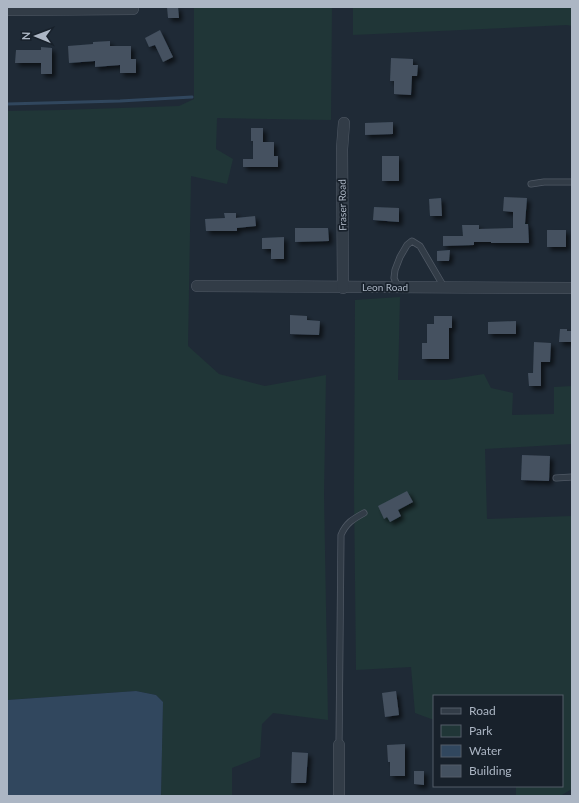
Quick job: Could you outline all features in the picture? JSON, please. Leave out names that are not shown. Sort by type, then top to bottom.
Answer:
[{"type":"street","points":[[7,10],[133,10]]},
{"type":"street","name":"Fraser Road","points":[[343,288],[342,149],[344,123]]},
{"type":"street","name":"Leon Road","points":[[197,286],[343,288],[572,288]]},
{"type":"street","points":[[338,746],[339,796]]},
{"type":"lane","points":[[531,184],[544,182],[572,182]]},
{"type":"lane","points":[[398,287],[394,278],[394,270],[407,245],[412,241],[420,246],[444,287]]},
{"type":"lane","points":[[556,478],[572,477]]},
{"type":"lane","points":[[338,746],[341,535],[344,528],[348,524],[364,513]]},
{"type":"green space","points":[[194,7],[332,7],[331,120],[217,118],[216,149],[233,159],[227,184],[191,176],[188,346],[219,374],[265,386],[326,375],[324,494],[328,720],[273,713],[262,724],[260,757],[232,768],[232,796],[161,796],[163,702],[156,695],[136,691],[7,700],[7,111],[179,106],[194,99]]},
{"type":"green space","points":[[353,7],[572,7],[572,26],[567,25],[353,35]]},
{"type":"green space","points":[[400,297],[398,380],[446,380],[484,374],[491,388],[513,393],[512,415],[554,414],[554,387],[572,386],[572,444],[485,449],[487,519],[572,516],[572,789],[560,796],[516,796],[516,787],[563,787],[563,695],[433,695],[433,720],[415,713],[411,667],[356,670],[354,491],[355,300]]},
{"type":"water","points":[[136,691],[156,695],[163,702],[161,796],[7,796],[7,700]]},
{"type":"building","points":[[167,7],[178,7],[179,18],[168,18]]},
{"type":"building","points":[[160,30],[173,57],[163,62],[155,45],[149,47],[145,38]]},
{"type":"building","points":[[110,41],[110,46],[131,46],[131,59],[136,59],[136,73],[120,73],[120,65],[95,67],[95,61],[69,63],[68,46]]},
{"type":"building","points":[[41,47],[52,48],[52,74],[41,74],[41,63],[15,63],[16,50],[41,50]]},
{"type":"building","points":[[391,58],[413,59],[413,65],[418,65],[417,76],[412,76],[411,95],[394,94],[394,81],[390,81]]},
{"type":"building","points":[[393,122],[393,134],[365,135],[365,123]]},
{"type":"building","points":[[251,128],[263,128],[263,142],[274,142],[274,156],[278,156],[278,167],[243,167],[243,159],[253,159]]},
{"type":"building","points":[[382,156],[399,156],[399,181],[382,181]]},
{"type":"building","points":[[504,197],[527,198],[525,224],[528,224],[529,243],[474,242],[474,245],[443,246],[443,236],[463,236],[462,225],[479,225],[479,229],[513,228],[513,212],[503,211]]},
{"type":"building","points":[[441,198],[442,216],[430,216],[429,199]]},
{"type":"building","points":[[374,207],[399,208],[399,222],[373,220]]},
{"type":"building","points":[[224,213],[236,213],[236,218],[255,216],[256,226],[237,228],[237,231],[206,231],[205,219],[225,218]]},
{"type":"building","points":[[295,228],[328,228],[329,241],[295,242]]},
{"type":"building","points":[[547,230],[566,230],[566,247],[547,247]]},
{"type":"building","points":[[284,237],[284,259],[271,259],[271,249],[262,249],[262,238]]},
{"type":"building","points":[[450,250],[449,261],[437,261],[437,251]]},
{"type":"building","points":[[290,315],[307,316],[307,320],[320,321],[319,335],[290,334]]},
{"type":"building","points":[[434,316],[452,316],[452,328],[449,328],[449,359],[422,359],[422,343],[427,343],[427,324],[434,324]]},
{"type":"building","points":[[516,321],[516,334],[488,334],[488,322]]},
{"type":"building","points":[[560,329],[567,329],[567,331],[571,331],[571,342],[559,342]]},
{"type":"building","points":[[534,342],[551,343],[550,362],[541,362],[541,386],[529,386],[528,373],[533,373]]},
{"type":"building","points":[[522,455],[550,456],[549,481],[521,480]]},
{"type":"building","points":[[407,491],[413,502],[398,510],[401,516],[390,522],[387,517],[384,519],[378,506]]},
{"type":"building","points":[[396,691],[399,715],[385,717],[382,693]]},
{"type":"building","points":[[405,744],[405,776],[390,776],[390,762],[388,762],[387,745]]},
{"type":"building","points":[[292,752],[308,753],[306,783],[291,783]]},
{"type":"building","points":[[414,771],[424,771],[424,785],[414,784]]},
{"type":"waterway","points":[[7,104],[120,101],[192,97]]}]
